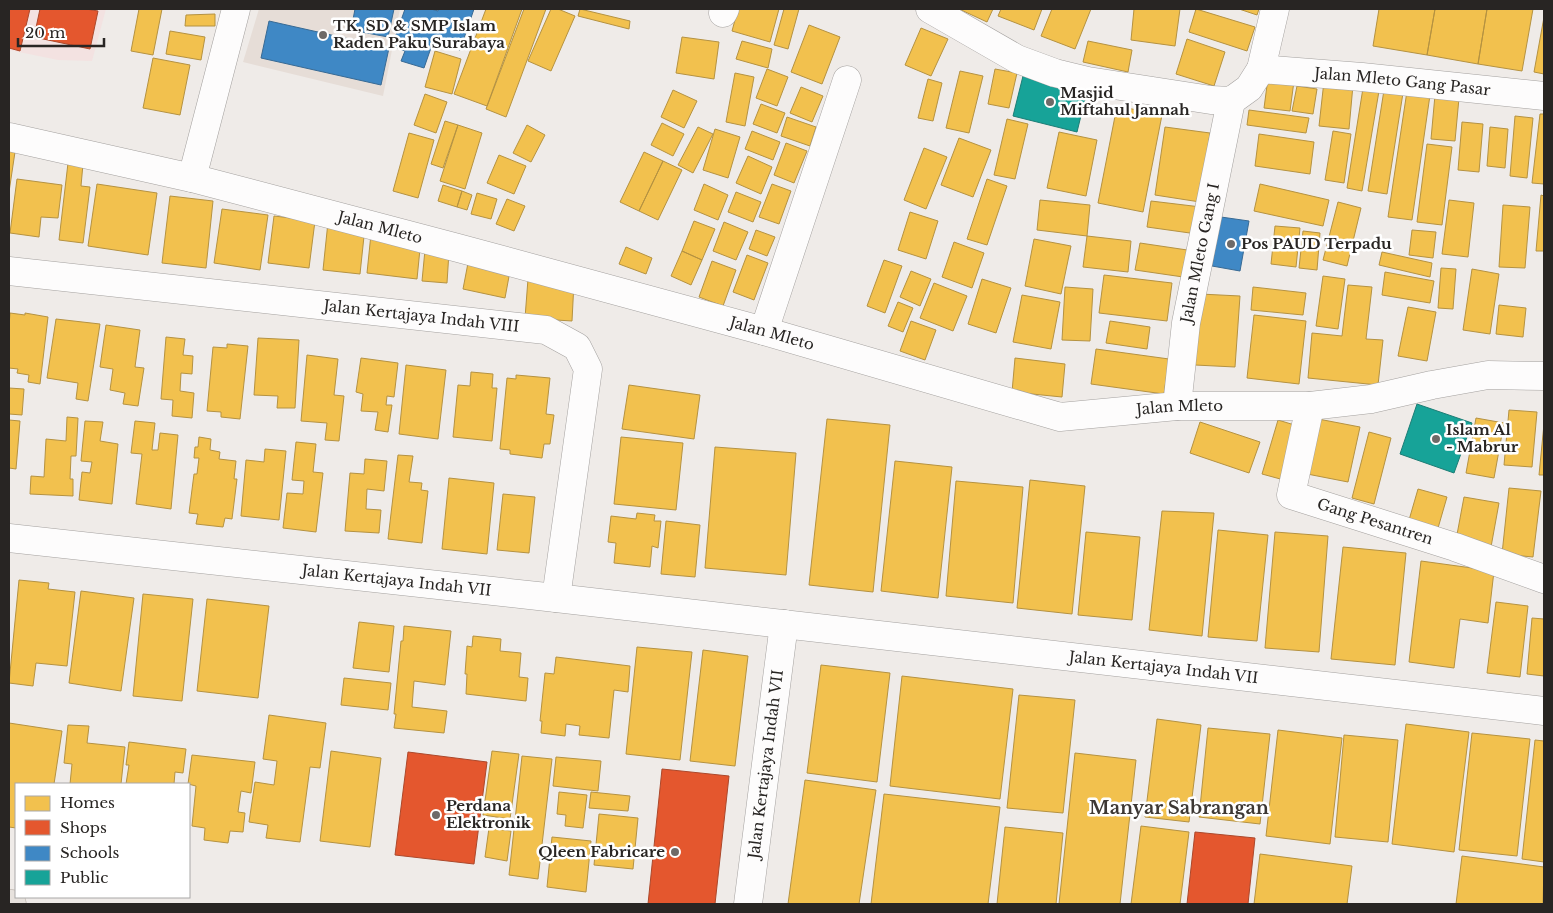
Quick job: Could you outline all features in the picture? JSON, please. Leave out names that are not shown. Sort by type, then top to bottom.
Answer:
[{"type":"street","points":[[192,178],[236,9]]},
{"type":"street","points":[[930,9],[1017,59],[1055,73],[1116,86],[1211,100],[1231,100],[1249,88],[1261,69],[1275,9]]},
{"type":"street","name":"Jalan Mleto Gang Pasar","points":[[1261,69],[1362,77],[1544,96]]},
{"type":"street","points":[[764,332],[847,80]]},
{"type":"street","name":"Jalan Mleto Gang I","points":[[1177,406],[1186,323],[1231,100]]},
{"type":"street","name":"Jalan Mleto","points":[[9,137],[192,178],[458,248],[764,332],[1060,417],[1177,406],[1310,406],[1371,399],[1488,375],[1544,376]]},
{"type":"street","name":"Jalan Kertajaya Indah VIII","points":[[9,271],[546,330],[577,347],[588,369],[556,598]]},
{"type":"street","name":"Gang Pesantren","points":[[1310,406],[1290,495],[1455,547],[1544,578]]},
{"type":"street","name":"Jalan Kertajaya Indah VII","points":[[9,538],[556,598],[1544,711]]},
{"type":"street","name":"Jalan Kertajaya Indah VII","points":[[748,904],[784,624]]},
{"type":"shaded area","points":[[9,9],[106,9],[92,61],[58,60],[9,50]]},
{"type":"shaded area","name":"TK, SD & SMP Islam Raden Paku Surabaya","points":[[259,9],[400,9],[383,96],[243,62]]},
{"type":"building: Homes","points":[[139,9],[162,9],[153,55],[131,51]]},
{"type":"building: Homes","points":[[486,9],[522,9],[487,106],[454,94]]},
{"type":"building: Homes","points":[[524,9],[546,9],[506,117],[486,109]]},
{"type":"building: Homes","points":[[551,9],[558,9],[575,16],[551,71],[528,61]]},
{"type":"building: Homes","points":[[580,9],[630,21],[629,29],[578,16]]},
{"type":"building: Homes","points":[[738,9],[779,9],[770,42],[732,31]]},
{"type":"building: Homes","points":[[784,9],[799,9],[788,49],[774,45]]},
{"type":"building: Homes","points":[[959,9],[993,9],[987,22]]},
{"type":"building: Homes","points":[[1001,9],[1042,9],[1034,30],[998,16]]},
{"type":"building: Homes","points":[[1052,9],[1091,9],[1075,49],[1041,36]]},
{"type":"building: Homes","points":[[1134,9],[1180,9],[1175,46],[1131,40]]},
{"type":"building: Homes","points":[[1196,9],[1255,27],[1247,51],[1189,32]]},
{"type":"building: Homes","points":[[1239,9],[1259,9],[1257,15]]},
{"type":"building: Homes","points":[[1379,9],[1435,9],[1427,55],[1373,46]]},
{"type":"building: Homes","points":[[1435,9],[1487,9],[1478,64],[1427,55]]},
{"type":"building: Homes","points":[[1487,9],[1533,9],[1522,71],[1478,64]]},
{"type":"building: Homes","points":[[215,14],[215,26],[185,26],[186,15]]},
{"type":"building: Homes","points":[[1544,17],[1544,74],[1534,72]]},
{"type":"building: Homes","points":[[809,25],[840,37],[822,84],[791,72]]},
{"type":"building: Homes","points":[[921,28],[948,39],[931,76],[905,65]]},
{"type":"building: Homes","points":[[170,31],[205,37],[201,60],[166,54]]},
{"type":"building: Homes","points":[[682,37],[719,42],[714,79],[676,73]]},
{"type":"building: Homes","points":[[1187,39],[1225,52],[1214,86],[1176,74]]},
{"type":"building: Homes","points":[[742,41],[772,49],[768,68],[736,59]]},
{"type":"building: Homes","points":[[1088,41],[1132,50],[1128,72],[1083,62]]},
{"type":"building: Homes","points":[[435,51],[461,59],[452,94],[425,87]]},
{"type":"building: Homes","points":[[153,58],[190,65],[180,115],[143,108]]},
{"type":"building: Homes","points":[[767,69],[788,77],[777,106],[756,98]]},
{"type":"building: Homes","points":[[995,69],[1017,73],[1009,108],[988,104]]},
{"type":"building: Homes","points":[[960,71],[983,76],[969,133],[946,128]]},
{"type":"building: Homes","points":[[735,73],[754,77],[745,126],[726,122]]},
{"type":"building: Homes","points":[[1268,78],[1294,81],[1290,111],[1264,108]]},
{"type":"building: Homes","points":[[928,79],[942,83],[933,121],[918,118]]},
{"type":"building: Homes","points":[[1324,81],[1353,85],[1349,129],[1319,126]]},
{"type":"building: Homes","points":[[1297,86],[1317,89],[1313,114],[1292,111]]},
{"type":"building: Homes","points":[[801,87],[823,96],[812,122],[790,113]]},
{"type":"building: Homes","points":[[1363,88],[1379,91],[1362,191],[1347,188]]},
{"type":"building: Homes","points":[[673,90],[697,101],[684,128],[661,117]]},
{"type":"building: Homes","points":[[1384,90],[1403,93],[1387,194],[1368,191]]},
{"type":"building: Homes","points":[[1407,91],[1430,95],[1412,220],[1388,217]]},
{"type":"building: Homes","points":[[425,94],[447,102],[436,133],[414,125]]},
{"type":"building: Homes","points":[[1435,95],[1459,98],[1455,141],[1431,139]]},
{"type":"building: Homes","points":[[761,104],[785,113],[777,133],[753,124]]},
{"type":"building: Homes","points":[[1117,106],[1162,115],[1143,212],[1098,203]]},
{"type":"building: Homes","points":[[1249,110],[1309,118],[1306,133],[1247,125]]},
{"type":"building: Homes","points":[[1540,114],[1544,114],[1544,184],[1532,183]]},
{"type":"building: Homes","points":[[1515,116],[1533,118],[1527,178],[1510,176]]},
{"type":"building: Homes","points":[[787,117],[816,127],[810,146],[781,136]]},
{"type":"building: Homes","points":[[1007,119],[1028,124],[1015,179],[994,175]]},
{"type":"building: Homes","points":[[445,121],[458,125],[443,168],[431,164]]},
{"type":"building: Homes","points":[[1462,122],[1483,124],[1479,172],[1458,170]]},
{"type":"building: Homes","points":[[662,123],[684,134],[673,156],[651,145]]},
{"type":"building: Homes","points":[[458,125],[482,133],[465,189],[440,181]]},
{"type":"building: Homes","points":[[527,125],[545,135],[531,162],[513,153]]},
{"type":"building: Homes","points":[[698,127],[713,134],[693,173],[678,165]]},
{"type":"building: Homes","points":[[1165,127],[1210,133],[1200,202],[1155,195]]},
{"type":"building: Homes","points":[[1490,127],[1508,129],[1505,168],[1487,166]]},
{"type":"building: Homes","points":[[715,129],[740,137],[728,178],[703,170]]},
{"type":"building: Homes","points":[[752,131],[780,142],[773,160],[745,149]]},
{"type":"building: Homes","points":[[1333,131],[1351,134],[1344,183],[1325,180]]},
{"type":"building: Homes","points":[[1059,132],[1097,140],[1086,196],[1047,188]]},
{"type":"building: Homes","points":[[409,133],[434,140],[418,198],[393,191]]},
{"type":"building: Homes","points":[[1259,134],[1314,142],[1310,174],[1255,166]]},
{"type":"building: Homes","points":[[959,138],[991,150],[973,197],[941,185]]},
{"type":"building: Homes","points":[[786,143],[807,151],[794,183],[774,175]]},
{"type":"building: Homes","points":[[1427,144],[1452,147],[1442,225],[1417,222]]},
{"type":"building: Homes","points":[[924,148],[947,157],[926,209],[904,200]]},
{"type":"building: Homes","points":[[9,151],[15,152],[9,192]]},
{"type":"building: Homes","points":[[644,152],[663,161],[639,211],[620,202]]},
{"type":"building: Homes","points":[[499,155],[526,166],[514,194],[487,183]]},
{"type":"building: Homes","points":[[748,156],[772,167],[761,194],[736,183]]},
{"type":"building: Homes","points":[[663,161],[682,170],[658,220],[639,211]]},
{"type":"building: Homes","points":[[68,163],[83,164],[81,186],[90,187],[83,243],[59,240]]},
{"type":"building: Homes","points":[[17,179],[62,185],[58,218],[41,217],[39,237],[10,233]]},
{"type":"building: Homes","points":[[987,179],[1007,186],[987,245],[967,239]]},
{"type":"building: Homes","points":[[97,184],[157,193],[148,255],[88,246]]},
{"type":"building: Homes","points":[[704,184],[728,195],[718,220],[694,210]]},
{"type":"building: Homes","points":[[772,184],[791,191],[779,224],[759,217]]},
{"type":"building: Homes","points":[[1260,184],[1329,200],[1323,226],[1254,211]]},
{"type":"building: Homes","points":[[443,185],[462,191],[457,207],[438,201]]},
{"type":"building: Homes","points":[[462,191],[472,195],[467,210],[457,207]]},
{"type":"building: Homes","points":[[736,192],[761,202],[753,222],[728,212]]},
{"type":"building: Homes","points":[[477,193],[497,199],[491,219],[471,214]]},
{"type":"building: Homes","points":[[1541,195],[1544,196],[1544,251],[1536,251]]},
{"type":"building: Homes","points":[[170,196],[213,201],[206,268],[162,263]]},
{"type":"building: Homes","points":[[507,199],[525,206],[514,231],[496,224]]},
{"type":"building: Homes","points":[[1040,200],[1090,205],[1087,236],[1037,230]]},
{"type":"building: Homes","points":[[1449,200],[1474,203],[1468,257],[1442,254]]},
{"type":"building: Homes","points":[[1151,201],[1201,207],[1197,234],[1147,227]]},
{"type":"building: Homes","points":[[1338,202],[1361,208],[1347,266],[1323,260]]},
{"type":"building: Homes","points":[[1503,205],[1530,207],[1525,268],[1499,267]]},
{"type":"building: Homes","points":[[222,209],[268,215],[260,270],[214,263]]},
{"type":"building: Homes","points":[[910,212],[938,221],[926,259],[898,250]]},
{"type":"building: Homes","points":[[274,216],[315,221],[309,268],[268,263]]},
{"type":"building: Homes","points":[[694,221],[715,229],[702,260],[682,251]]},
{"type":"building: Homes","points":[[328,222],[365,227],[360,274],[323,270]]},
{"type":"building: Homes","points":[[724,222],[748,232],[736,260],[713,251]]},
{"type":"building: Homes","points":[[1275,226],[1300,228],[1296,267],[1271,264]]},
{"type":"building: Homes","points":[[756,230],[775,237],[767,256],[749,249]]},
{"type":"building: Homes","points":[[1412,230],[1436,232],[1433,258],[1409,255]]},
{"type":"building: Homes","points":[[1303,231],[1320,233],[1317,270],[1299,268]]},
{"type":"building: Homes","points":[[371,234],[421,239],[417,279],[367,273]]},
{"type":"building: Homes","points":[[1087,236],[1131,241],[1128,272],[1083,267]]},
{"type":"building: Homes","points":[[1034,239],[1071,246],[1061,294],[1025,286]]},
{"type":"building: Homes","points":[[954,242],[984,253],[972,288],[942,277]]},
{"type":"building: Homes","points":[[1140,243],[1194,251],[1190,278],[1135,270]]},
{"type":"building: Homes","points":[[626,247],[652,258],[646,274],[619,264]]},
{"type":"building: Homes","points":[[425,250],[449,252],[447,283],[422,281]]},
{"type":"building: Homes","points":[[682,251],[702,260],[691,285],[671,276]]},
{"type":"building: Homes","points":[[1382,252],[1432,263],[1430,277],[1379,265]]},
{"type":"building: Homes","points":[[747,255],[768,263],[754,300],[733,292]]},
{"type":"building: Homes","points":[[884,260],[902,266],[885,313],[867,306]]},
{"type":"building: Homes","points":[[712,261],[736,270],[723,306],[699,297]]},
{"type":"building: Homes","points":[[468,263],[510,271],[505,298],[463,289]]},
{"type":"building: Homes","points":[[1441,268],[1456,269],[1453,309],[1438,308]]},
{"type":"building: Homes","points":[[1472,269],[1499,274],[1490,334],[1463,330]]},
{"type":"building: Homes","points":[[911,271],[931,279],[920,306],[900,297]]},
{"type":"building: Homes","points":[[1385,272],[1434,281],[1430,303],[1382,295]]},
{"type":"building: Homes","points":[[1104,275],[1172,283],[1167,321],[1099,313]]},
{"type":"building: Homes","points":[[1323,276],[1345,279],[1338,329],[1316,326]]},
{"type":"building: Homes","points":[[528,279],[574,282],[572,321],[525,318]]},
{"type":"building: Homes","points":[[982,279],[1011,288],[996,333],[968,324]]},
{"type":"building: Homes","points":[[934,283],[967,296],[953,331],[920,318]]},
{"type":"building: Homes","points":[[1348,285],[1372,287],[1366,339],[1383,340],[1378,385],[1308,378],[1312,333],[1342,336]]},
{"type":"building: Homes","points":[[1065,287],[1093,289],[1090,341],[1062,340]]},
{"type":"building: Homes","points":[[1253,287],[1306,293],[1303,315],[1251,310]]},
{"type":"building: Homes","points":[[1200,294],[1240,296],[1235,367],[1195,365]]},
{"type":"building: Homes","points":[[1022,295],[1060,302],[1051,349],[1013,342]]},
{"type":"building: Homes","points":[[898,302],[913,308],[903,332],[888,326]]},
{"type":"building: Homes","points":[[1499,305],[1526,308],[1523,337],[1496,334]]},
{"type":"building: Homes","points":[[1408,307],[1436,312],[1427,361],[1398,356]]},
{"type":"building: Homes","points":[[10,313],[25,315],[25,313],[48,317],[40,384],[28,382],[29,375],[17,373],[18,369],[9,368]]},
{"type":"building: Homes","points":[[1254,315],[1306,321],[1299,384],[1247,378]]},
{"type":"building: Homes","points":[[56,319],[100,324],[88,401],[76,399],[78,383],[47,378]]},
{"type":"building: Homes","points":[[911,321],[936,330],[925,360],[900,351]]},
{"type":"building: Homes","points":[[1110,321],[1150,327],[1147,349],[1106,343]]},
{"type":"building: Homes","points":[[106,325],[140,330],[135,367],[144,368],[138,406],[123,404],[125,393],[110,390],[113,369],[100,367]]},
{"type":"building: Homes","points":[[166,337],[185,339],[183,355],[193,356],[192,374],[181,373],[180,391],[194,393],[192,418],[172,416],[173,400],[161,399]]},
{"type":"building: Homes","points":[[258,338],[299,340],[295,408],[277,408],[278,396],[254,395]]},
{"type":"building: Homes","points":[[227,344],[248,346],[240,419],[221,417],[221,412],[207,411],[213,347],[227,348]]},
{"type":"building: Homes","points":[[1096,349],[1169,359],[1164,394],[1091,384]]},
{"type":"building: Homes","points":[[307,355],[338,359],[334,395],[344,396],[339,441],[325,440],[327,423],[301,421]]},
{"type":"building: Homes","points":[[361,358],[398,363],[394,397],[387,396],[386,405],[392,405],[388,432],[375,430],[378,412],[361,411],[363,394],[356,392]]},
{"type":"building: Homes","points":[[1015,358],[1065,364],[1062,397],[1012,392]]},
{"type":"building: Homes","points":[[406,365],[446,370],[438,439],[399,434]]},
{"type":"building: Homes","points":[[471,372],[493,374],[492,388],[497,388],[492,441],[453,437],[458,385],[470,386]]},
{"type":"building: Homes","points":[[516,375],[550,378],[546,414],[554,415],[550,444],[544,444],[542,458],[510,454],[510,450],[500,449],[507,378],[516,379]]},
{"type":"building: Homes","points":[[629,385],[700,395],[694,439],[622,429]]},
{"type":"building: Homes","points":[[9,388],[24,389],[22,415],[9,414]]},
{"type":"building: Homes","points":[[1509,410],[1537,412],[1532,467],[1504,465]]},
{"type":"building: Homes","points":[[67,417],[78,418],[76,456],[71,456],[70,479],[73,479],[73,496],[30,494],[31,476],[44,477],[46,439],[66,441]]},
{"type":"building: Homes","points":[[1313,418],[1360,427],[1348,482],[1302,473]]},
{"type":"building: Homes","points":[[1476,418],[1504,423],[1494,478],[1466,473]]},
{"type":"building: Homes","points":[[827,419],[890,425],[873,592],[809,585]]},
{"type":"building: Homes","points":[[9,420],[20,421],[16,469],[9,468]]},
{"type":"building: Homes","points":[[1278,420],[1301,427],[1284,480],[1262,474]]},
{"type":"building: Homes","points":[[85,421],[103,422],[100,441],[118,444],[112,504],[79,500],[82,472],[90,473],[92,462],[81,461]]},
{"type":"building: Homes","points":[[135,421],[155,423],[152,450],[158,450],[160,433],[178,435],[171,509],[136,504],[142,454],[131,453]]},
{"type":"building: Homes","points":[[1200,422],[1260,442],[1249,473],[1190,453]]},
{"type":"building: Homes","points":[[1544,424],[1544,475],[1539,475]]},
{"type":"building: Homes","points":[[1369,432],[1391,438],[1374,504],[1352,498]]},
{"type":"building: Homes","points":[[199,437],[211,439],[210,450],[220,452],[219,459],[236,461],[234,479],[237,479],[232,519],[225,518],[223,527],[196,524],[198,514],[189,513],[194,474],[197,474],[199,458],[194,458],[195,447],[198,447]]},
{"type":"building: Homes","points":[[621,437],[683,443],[676,510],[614,504]]},
{"type":"building: Homes","points":[[296,442],[316,444],[313,472],[323,473],[316,532],[283,528],[287,493],[303,494],[304,481],[292,480]]},
{"type":"building: Homes","points":[[715,447],[796,453],[786,575],[705,568]]},
{"type":"building: Homes","points":[[265,449],[286,451],[279,520],[241,516],[246,460],[264,462]]},
{"type":"building: Homes","points":[[398,455],[413,456],[409,482],[422,483],[421,490],[428,491],[422,543],[388,539]]},
{"type":"building: Homes","points":[[365,459],[387,461],[384,491],[367,489],[366,509],[381,510],[379,533],[345,531],[350,473],[364,474]]},
{"type":"building: Homes","points":[[895,461],[952,467],[938,598],[881,591]]},
{"type":"building: Homes","points":[[449,478],[494,483],[487,554],[442,549]]},
{"type":"building: Homes","points":[[1030,480],[1085,486],[1072,614],[1017,608]]},
{"type":"building: Homes","points":[[956,481],[1023,487],[1013,603],[946,596]]},
{"type":"building: Homes","points":[[1509,488],[1541,491],[1533,557],[1502,554]]},
{"type":"building: Homes","points":[[1418,489],[1447,497],[1436,535],[1407,527]]},
{"type":"building: Homes","points":[[503,494],[535,497],[529,553],[497,550]]},
{"type":"building: Homes","points":[[1464,497],[1499,503],[1491,547],[1456,540]]},
{"type":"building: Homes","points":[[1162,511],[1214,513],[1202,636],[1149,630]]},
{"type":"building: Homes","points":[[637,513],[655,515],[654,521],[661,521],[658,548],[652,546],[650,567],[614,563],[616,543],[608,542],[611,516],[636,519]]},
{"type":"building: Homes","points":[[666,521],[700,525],[695,577],[661,574]]},
{"type":"building: Homes","points":[[1218,530],[1268,535],[1257,641],[1208,637]]},
{"type":"building: Homes","points":[[1086,532],[1140,537],[1132,620],[1078,615]]},
{"type":"building: Homes","points":[[1275,532],[1328,536],[1319,652],[1265,648]]},
{"type":"building: Homes","points":[[1343,547],[1406,553],[1395,665],[1331,659]]},
{"type":"building: Homes","points":[[1421,561],[1494,571],[1488,623],[1460,619],[1454,668],[1409,662]]},
{"type":"building: Homes","points":[[19,580],[49,583],[48,589],[75,592],[67,666],[36,663],[33,686],[9,683]]},
{"type":"building: Homes","points":[[81,591],[134,598],[121,691],[69,683]]},
{"type":"building: Homes","points":[[143,594],[193,599],[182,701],[133,696]]},
{"type":"building: Homes","points":[[207,599],[269,606],[258,698],[197,691]]},
{"type":"building: Homes","points":[[1496,602],[1528,606],[1520,677],[1487,673]]},
{"type":"building: Homes","points":[[1532,618],[1544,619],[1544,676],[1527,674]]},
{"type":"building: Homes","points":[[359,622],[394,626],[389,672],[353,668]]},
{"type":"building: Homes","points":[[404,626],[451,631],[445,685],[414,681],[412,707],[447,711],[444,733],[394,728],[401,641],[403,641]]},
{"type":"building: Homes","points":[[473,636],[501,639],[500,651],[521,653],[519,677],[528,678],[526,701],[466,694],[467,646],[472,647]]},
{"type":"building: Homes","points":[[637,647],[692,652],[680,760],[626,754]]},
{"type":"building: Homes","points":[[703,650],[748,656],[735,766],[690,761]]},
{"type":"building: Homes","points":[[556,657],[630,666],[628,692],[614,690],[609,738],[579,735],[580,726],[566,724],[565,736],[541,733],[542,721],[540,721],[545,673],[554,674]]},
{"type":"building: Homes","points":[[821,665],[890,673],[877,782],[807,773]]},
{"type":"building: Homes","points":[[902,676],[1013,689],[1000,799],[890,786]]},
{"type":"building: Homes","points":[[344,678],[391,683],[388,710],[341,705]]},
{"type":"building: Homes","points":[[1019,695],[1075,700],[1063,813],[1007,808]]},
{"type":"building: Homes","points":[[269,715],[326,723],[320,768],[310,767],[300,842],[266,838],[268,825],[249,822],[255,782],[274,785],[277,761],[263,759]]},
{"type":"building: Homes","points":[[1157,719],[1201,725],[1189,822],[1145,817]]},
{"type":"building: Homes","points":[[9,723],[62,731],[54,783],[15,783],[15,828],[9,827]]},
{"type":"building: Homes","points":[[1406,724],[1469,732],[1454,852],[1392,844]]},
{"type":"building: Homes","points":[[68,725],[89,726],[87,743],[125,747],[121,783],[70,783],[72,764],[64,763]]},
{"type":"building: Homes","points":[[1208,728],[1270,734],[1260,824],[1199,817]]},
{"type":"building: Homes","points":[[1278,730],[1342,738],[1330,844],[1266,836]]},
{"type":"building: Homes","points":[[1472,733],[1530,739],[1517,856],[1459,850]]},
{"type":"building: Homes","points":[[1344,735],[1398,740],[1388,842],[1335,837]]},
{"type":"building: Homes","points":[[1535,740],[1544,741],[1544,862],[1522,859]]},
{"type":"building: Homes","points":[[129,742],[186,749],[183,773],[175,772],[174,783],[126,783],[129,765],[126,765]]},
{"type":"building: Homes","points":[[331,751],[381,758],[370,847],[320,841]]},
{"type":"building: Homes","points":[[492,751],[519,754],[510,819],[483,815]]},
{"type":"building: Homes","points":[[1075,753],[1136,760],[1120,904],[1059,904]]},
{"type":"building: Homes","points":[[192,755],[255,762],[251,793],[241,791],[238,812],[245,813],[243,832],[230,831],[228,843],[204,840],[205,828],[192,826],[196,786],[188,783]]},
{"type":"building: Homes","points":[[522,756],[552,759],[538,879],[509,875]]},
{"type":"building: Homes","points":[[556,757],[601,761],[598,791],[553,786]]},
{"type":"building: Homes","points":[[805,780],[876,790],[859,904],[788,904]]},
{"type":"building: Homes","points":[[559,792],[587,795],[583,828],[565,826],[566,815],[557,814]]},
{"type":"building: Homes","points":[[591,792],[630,796],[628,811],[589,808]]},
{"type":"building: Homes","points":[[884,794],[1000,807],[988,904],[871,904]]},
{"type":"building: Homes","points":[[599,814],[638,818],[633,869],[594,865]]},
{"type":"building: Homes","points":[[1141,826],[1189,832],[1180,904],[1131,904]]},
{"type":"building: Homes","points":[[1005,827],[1063,833],[1056,904],[997,904]]},
{"type":"building: Homes","points":[[489,828],[511,831],[507,861],[485,857]]},
{"type":"building: Homes","points":[[552,837],[591,841],[586,892],[547,887]]},
{"type":"building: Homes","points":[[1260,854],[1352,866],[1347,904],[1254,904]]},
{"type":"building: Homes","points":[[1462,856],[1544,867],[1543,904],[1456,904]]},
{"type":"building: Shops","points":[[9,9],[30,9],[20,51],[9,48]]},
{"type":"building: Shops","points":[[40,9],[86,9],[98,11],[90,49],[34,37]]},
{"type":"building: Shops","points":[[408,752],[487,762],[474,864],[395,855]]},
{"type":"building: Shops","points":[[662,769],[729,776],[715,904],[648,904]]},
{"type":"building: Shops","points":[[1195,832],[1255,838],[1248,904],[1187,904]]},
{"type":"building: Schools","points":[[355,9],[394,9],[388,37],[351,30]]},
{"type":"building: Schools","points":[[405,9],[431,9],[438,11],[438,9],[474,9],[460,50],[429,40],[433,42],[424,68],[401,61],[405,51],[392,46]]},
{"type":"building: Schools","points":[[269,21],[389,48],[381,85],[261,58]]},
{"type":"building: Schools","name":"Pos PAUD Terpadu","points":[[1221,217],[1249,221],[1240,271],[1212,266]]},
{"type":"building: Public","name":"Masjid Miftahul Jannah","points":[[1024,72],[1088,87],[1077,132],[1013,116]]},
{"type":"building: Public","name":"Islam Al - Mabrur","points":[[1417,404],[1472,423],[1454,473],[1400,454]]},
{"type":"place","name":"TK, SD & SMP Islam Raden Paku Surabaya","points":[[323,35]]},
{"type":"place","name":"Masjid Miftahul Jannah","points":[[1050,102]]},
{"type":"place","name":"Pos PAUD Terpadu","points":[[1231,244]]},
{"type":"place","name":"Islam Al - Mabrur","points":[[1436,439]]},
{"type":"place","name":"Perdana Elektronik","points":[[436,815]]},
{"type":"place","name":"Qleen Fabricare","points":[[675,852]]},
{"type":"district","name":"Manyar Sabrangan","points":[[1179,808]]}]
